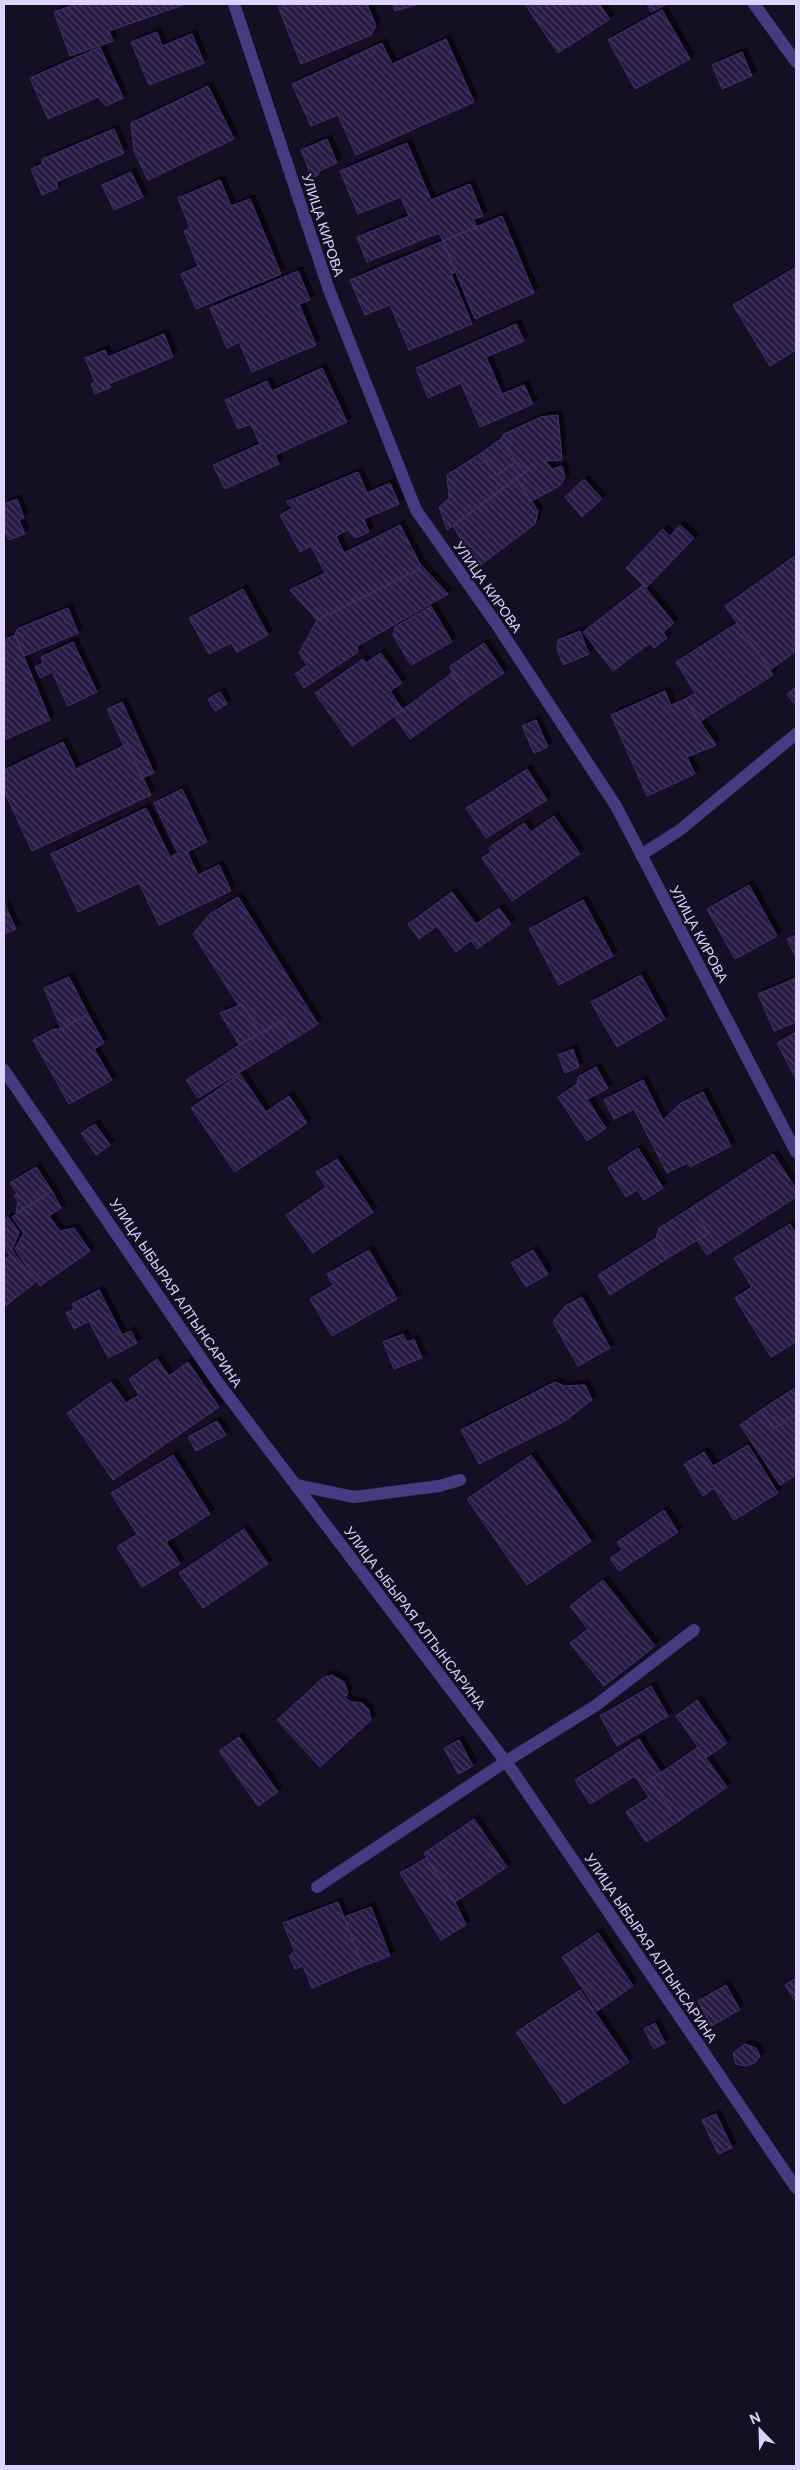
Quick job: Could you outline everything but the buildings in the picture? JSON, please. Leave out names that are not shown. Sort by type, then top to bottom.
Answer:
[{"type":"street","name":"УЛИЦА КИРОВА","points":[[234,4],[329,290],[416,510],[495,622],[616,806],[796,1152]]},
{"type":"street","points":[[754,4],[796,62]]},
{"type":"street","points":[[641,855],[680,830],[796,734]]},
{"type":"street","name":"УЛИЦА ЫБЫРАЯ АЛТЫНСАРИНА","points":[[4,1070],[216,1380],[505,1762],[796,2188]]},
{"type":"street","points":[[296,1486],[354,1497],[439,1486],[460,1480]]},
{"type":"street","points":[[317,1887],[505,1762],[595,1706],[694,1630]]}]
